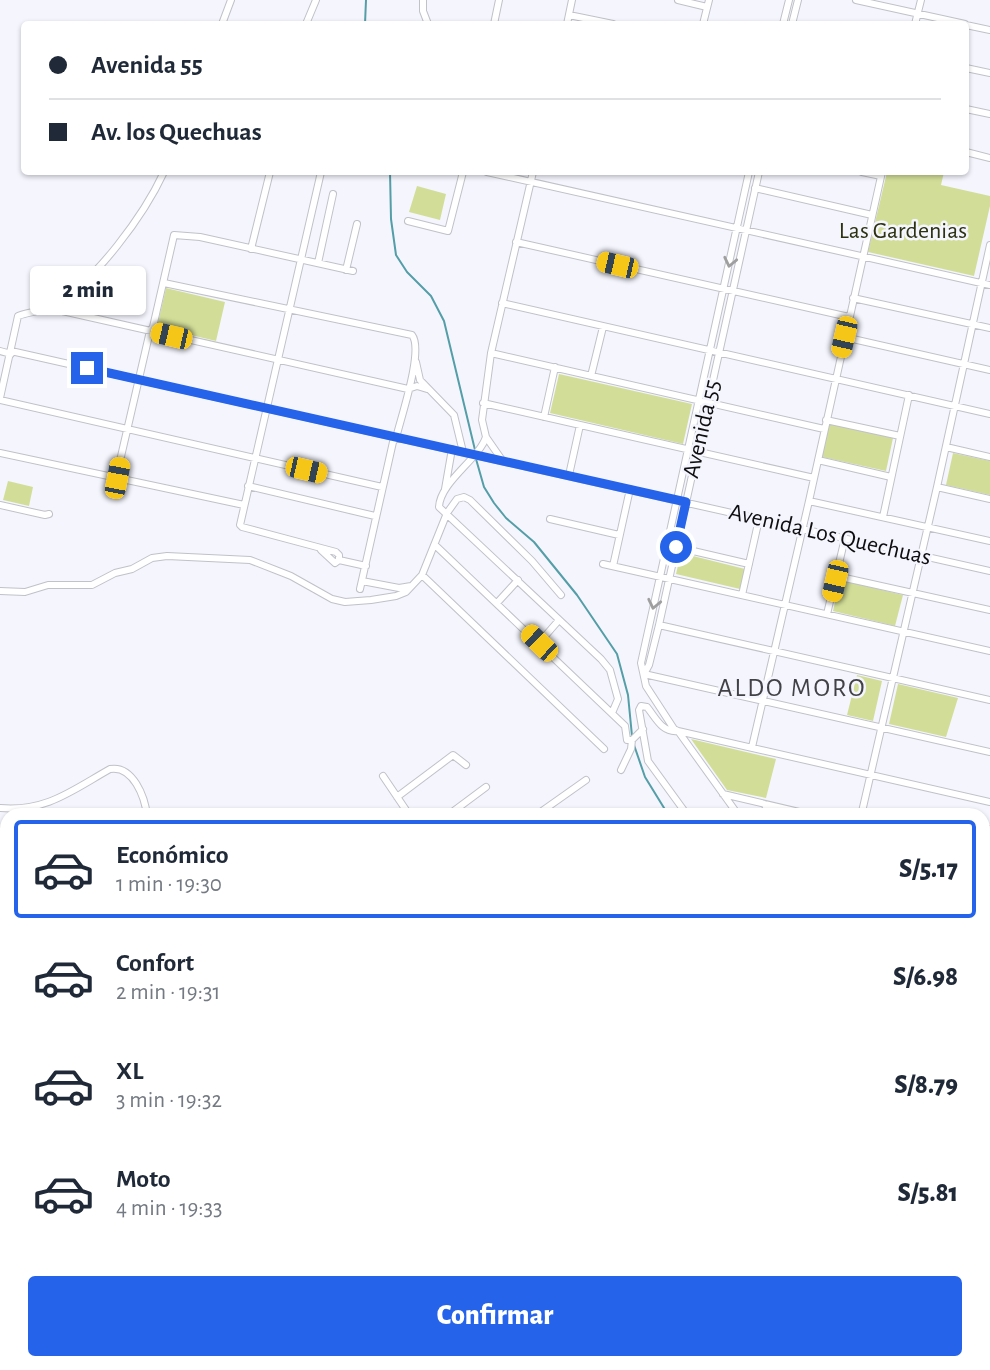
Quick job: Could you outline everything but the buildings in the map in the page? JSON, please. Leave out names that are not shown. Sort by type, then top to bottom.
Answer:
[{"type":"street","points":[[223,21],[231,0]]},
{"type":"street","points":[[307,21],[316,0]]},
{"type":"street","points":[[423,0],[427,21]]},
{"type":"street","points":[[495,21],[499,0]]},
{"type":"street","points":[[567,21],[572,0]]},
{"type":"street","points":[[678,0],[708,3],[704,21]]},
{"type":"street","points":[[784,21],[789,0]]},
{"type":"street","points":[[793,21],[798,0]]},
{"type":"street","points":[[856,0],[948,21]]},
{"type":"street","points":[[916,21],[921,0]]},
{"type":"street","points":[[569,15],[598,21]]},
{"type":"street","points":[[969,26],[990,30]]},
{"type":"street","points":[[969,69],[990,73]]},
{"type":"street","points":[[969,110],[990,114]]},
{"type":"street","points":[[969,153],[990,158]]},
{"type":"street","points":[[162,175],[131,227],[115,248],[78,286],[49,308],[18,316],[0,399],[382,486]]},
{"type":"street","points":[[251,249],[269,175]]},
{"type":"street","points":[[320,175],[240,525],[317,547],[333,562],[337,563],[339,560],[366,566]]},
{"type":"street","points":[[408,221],[448,231],[462,175]]},
{"type":"street","points":[[500,175],[990,285]]},
{"type":"street","points":[[502,460],[486,437],[482,420],[483,403],[491,353],[532,175]]},
{"type":"street","name":"Avenida 55","points":[[644,674],[641,663],[748,175]]},
{"type":"street","name":"Avenida 55","points":[[644,674],[649,665],[659,625],[758,175]]},
{"type":"street","points":[[752,747],[881,175]]},
{"type":"street","points":[[755,188],[872,215]]},
{"type":"street","points":[[318,263],[333,194]]},
{"type":"street","points":[[117,478],[174,235],[200,237],[350,270],[357,224]]},
{"type":"street","points":[[516,242],[849,317]]},
{"type":"street","points":[[863,808],[990,245]]},
{"type":"street","points":[[164,283],[412,335],[416,339],[420,380],[451,409],[463,452]]},
{"type":"street","points":[[853,298],[990,328]]},
{"type":"street","points":[[502,303],[990,414]]},
{"type":"street","points":[[49,308],[408,389],[417,386],[427,389]]},
{"type":"street","points":[[591,376],[603,327]]},
{"type":"street","points":[[844,337],[990,370]]},
{"type":"street","name":"Avenida Los Quechuas","points":[[0,351],[476,454],[990,571]]},
{"type":"street","points":[[491,353],[824,429]]},
{"type":"street","points":[[360,589],[382,486],[416,356]]},
{"type":"street","points":[[544,416],[555,368]]},
{"type":"street","points":[[883,517],[909,396]]},
{"type":"street","points":[[483,403],[814,478]]},
{"type":"street","points":[[826,420],[900,436]]},
{"type":"street","points":[[569,475],[580,425]]},
{"type":"street","points":[[486,437],[484,444],[444,492],[439,507],[601,659],[610,670],[618,699],[612,713]]},
{"type":"street","points":[[946,447],[990,457]]},
{"type":"street","points":[[444,492],[452,449]]},
{"type":"street","points":[[0,453],[244,505]]},
{"type":"street","points":[[818,460],[891,477]]},
{"type":"street","points":[[248,486],[375,516]]},
{"type":"street","points":[[937,487],[990,499]]},
{"type":"street","points":[[613,566],[630,489]]},
{"type":"street","points":[[0,591],[25,592],[48,585],[92,585],[152,558],[167,556],[250,560],[291,576],[332,599],[345,602],[396,596],[406,592],[422,575],[447,513],[457,499],[467,497],[532,561],[561,594]]},
{"type":"street","points":[[809,501],[990,541]]},
{"type":"street","points":[[0,505],[49,514]]},
{"type":"street","points":[[550,519],[619,535]]},
{"type":"street","points":[[742,595],[759,519]]},
{"type":"street","points":[[827,614],[845,538]]},
{"type":"street","points":[[435,545],[612,713],[625,726],[627,740],[632,740]]},
{"type":"street","points":[[676,547],[749,564]]},
{"type":"street","points":[[603,564],[990,651]]},
{"type":"street","points":[[422,575],[604,749]]},
{"type":"street","points":[[836,576],[990,610]]},
{"type":"street","points":[[497,603],[518,580]]},
{"type":"street","points":[[362,581],[399,589],[413,585]]},
{"type":"street","points":[[539,643],[559,620]]},
{"type":"street","points":[[659,625],[990,700]]},
{"type":"street","points":[[733,808],[674,729],[646,686],[644,674],[990,752]]},
{"type":"street","points":[[682,808],[648,761],[639,710],[643,705],[648,707],[664,729],[990,802]]},
{"type":"street","points":[[621,770],[631,749],[632,740],[643,729]]},
{"type":"street","points":[[397,797],[453,755],[466,765]]},
{"type":"street","points":[[30,808],[73,792],[116,768],[125,771],[140,790],[146,808]]},
{"type":"street","points":[[383,776],[405,808]]},
{"type":"street","points":[[546,808],[586,780]]},
{"type":"street","points":[[458,808],[486,787]]},
{"type":"street","points":[[723,794],[781,808]]},
{"type":"street","points":[[764,804],[767,808]]},
{"type":"green space","name":"Las Gardenias","points":[[886,175],[943,175],[941,185],[990,196],[974,276],[868,252]]},
{"type":"green space","points":[[417,186],[446,194],[440,220],[409,212]]},
{"type":"green space","points":[[166,288],[225,302],[216,341],[157,327]]},
{"type":"green space","points":[[559,374],[692,404],[683,444],[550,413]]},
{"type":"green space","points":[[829,424],[893,438],[886,471],[822,457]]},
{"type":"green space","points":[[953,453],[990,461],[990,495],[946,485]]},
{"type":"green space","points":[[8,481],[33,487],[29,506],[3,500]]},
{"type":"green space","points":[[681,553],[745,569],[740,589],[676,574]]},
{"type":"green space","points":[[840,580],[903,595],[895,626],[833,611]]},
{"type":"green space","points":[[857,675],[882,681],[873,721],[847,715]]},
{"type":"green space","points":[[898,684],[958,698],[946,737],[889,724]]},
{"type":"green space","points":[[691,739],[776,759],[766,798],[727,790]]},
{"type":"waterway","points":[[365,21],[366,0]]},
{"type":"waterway","points":[[390,175],[391,219],[396,255],[407,272],[431,296],[444,321],[475,450]]},
{"type":"waterway","points":[[476,459],[484,487],[494,503],[506,518],[534,542],[577,595],[617,654],[628,695],[632,736]]},
{"type":"waterway","points":[[634,745],[645,777],[664,808]]},
{"type":"district","name":"ALDO MORO","points":[[792,688]]},
{"type":"route","points":[[87,368],[686,502],[676,547]]}]
